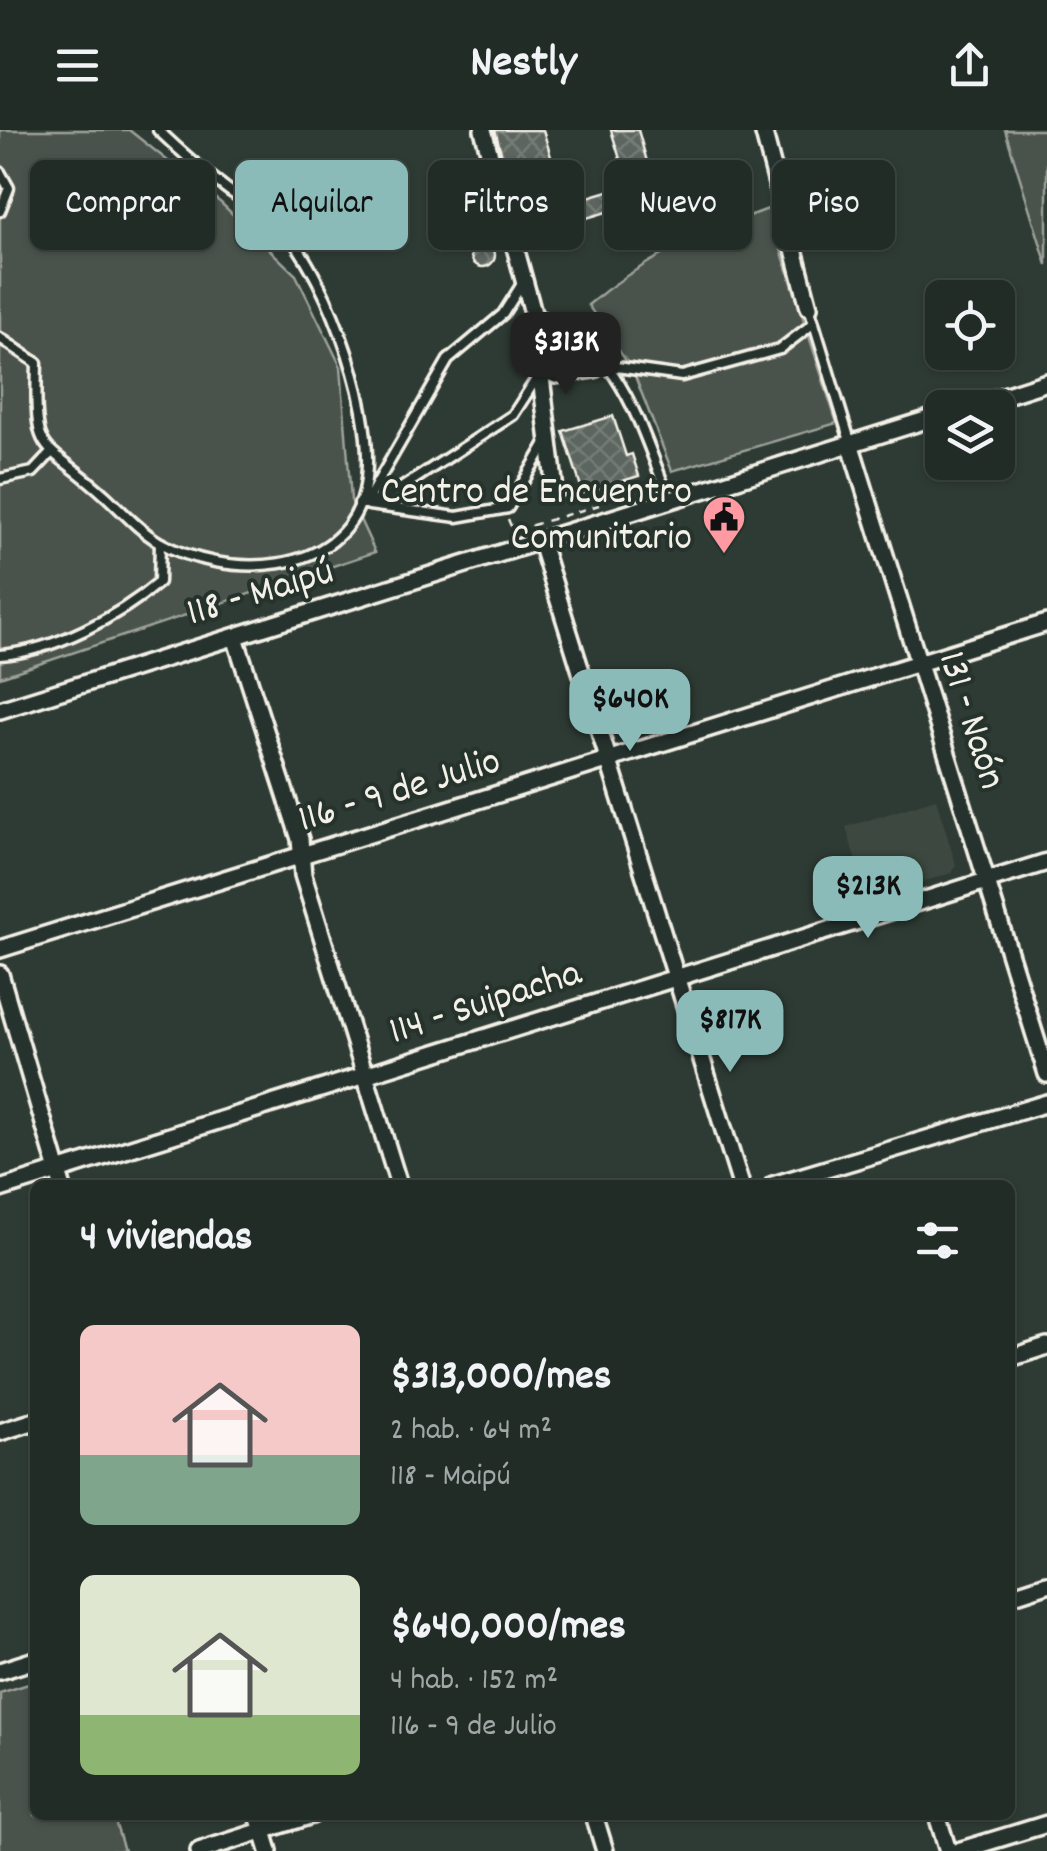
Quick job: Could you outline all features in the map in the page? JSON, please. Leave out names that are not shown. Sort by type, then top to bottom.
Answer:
[{"type":"street","points":[[483,130],[532,314],[542,369],[554,490]]},
{"type":"street","points":[[764,130],[811,315]]},
{"type":"street","points":[[542,369],[556,375],[603,367]]},
{"type":"street","points":[[1015,392],[1047,382]]},
{"type":"street","name":"118 - Maipú","points":[[0,710],[925,420]]},
{"type":"street","name":"131 - Naón","points":[[850,443],[1047,1074]]},
{"type":"street","points":[[541,542],[739,1180]]},
{"type":"street","name":"116 - 9 de Julio","points":[[0,949],[1047,623]]},
{"type":"street","points":[[235,637],[300,839],[301,858],[397,1180]]},
{"type":"street","name":"114 - Suipacha","points":[[59,1178],[1047,862]]},
{"type":"street","points":[[0,974],[59,1178]]},
{"type":"street","points":[[791,1180],[1047,1104]]},
{"type":"street","name":"114 - Suipacha","points":[[0,1189],[30,1183]]},
{"type":"street","points":[[1015,1356],[1047,1346]]},
{"type":"street","points":[[0,1432],[30,1423]]},
{"type":"street","points":[[1015,1594],[1047,1584]]},
{"type":"street","points":[[0,1671],[30,1662]]},
{"type":"street","points":[[596,1820],[605,1851]]},
{"type":"street","points":[[938,1820],[948,1851]]},
{"type":"street","points":[[199,1851],[260,1823],[269,1851]]},
{"type":"street","points":[[958,1851],[1047,1824]]},
{"type":"lane","points":[[158,130],[228,190],[275,220],[308,267],[354,373],[362,406],[362,504]]},
{"type":"lane","points":[[0,172],[10,188],[0,210]]},
{"type":"lane","points":[[0,338],[37,363],[36,424],[50,454],[160,543],[222,562],[282,564],[335,539],[362,504],[448,360],[504,314],[524,280]]},
{"type":"lane","points":[[532,314],[581,339],[629,393],[670,501]]},
{"type":"lane","points":[[603,367],[682,376],[780,349],[811,315]]},
{"type":"lane","points":[[811,315],[850,443]]},
{"type":"lane","points":[[362,504],[392,494],[513,415],[542,369]]},
{"type":"lane","points":[[362,504],[458,517],[508,508],[547,440]]},
{"type":"lane","points":[[0,478],[33,472],[50,454]]},
{"type":"lane","points":[[0,655],[49,643],[134,603],[159,582],[160,543]]},
{"type":"shaded area","points":[[0,130],[129,130],[167,160],[30,160],[30,250],[215,250],[215,198],[221,203],[235,216],[235,250],[270,250],[296,275],[341,367],[351,500],[375,552],[0,677]]},
{"type":"shaded area","points":[[1005,130],[1047,130],[1047,265]]},
{"type":"shaded area","points":[[768,209],[772,250],[781,250],[837,423],[672,471],[633,371],[588,305],[672,250],[752,250],[752,215]]},
{"type":"shaded area","points":[[936,799],[956,865],[951,873],[867,899],[846,827]]},
{"type":"shaded area","points":[[30,1684],[30,1820],[115,1820],[124,1851],[0,1851],[0,1693]]},
{"type":"building","points":[[495,130],[543,130],[552,160],[503,160]]},
{"type":"building","points":[[611,130],[638,130],[647,160],[620,160]]},
{"type":"building","points":[[604,192],[604,213],[584,219],[584,198]]},
{"type":"building","points":[[472,250],[494,250],[494,260],[488,266],[478,266],[472,260]]},
{"type":"building","points":[[613,416],[626,456],[632,454],[639,476],[583,493],[563,431]]},
{"type":"place","name":"Centro de Encuentro Comunitario","points":[[724,555]]}]
